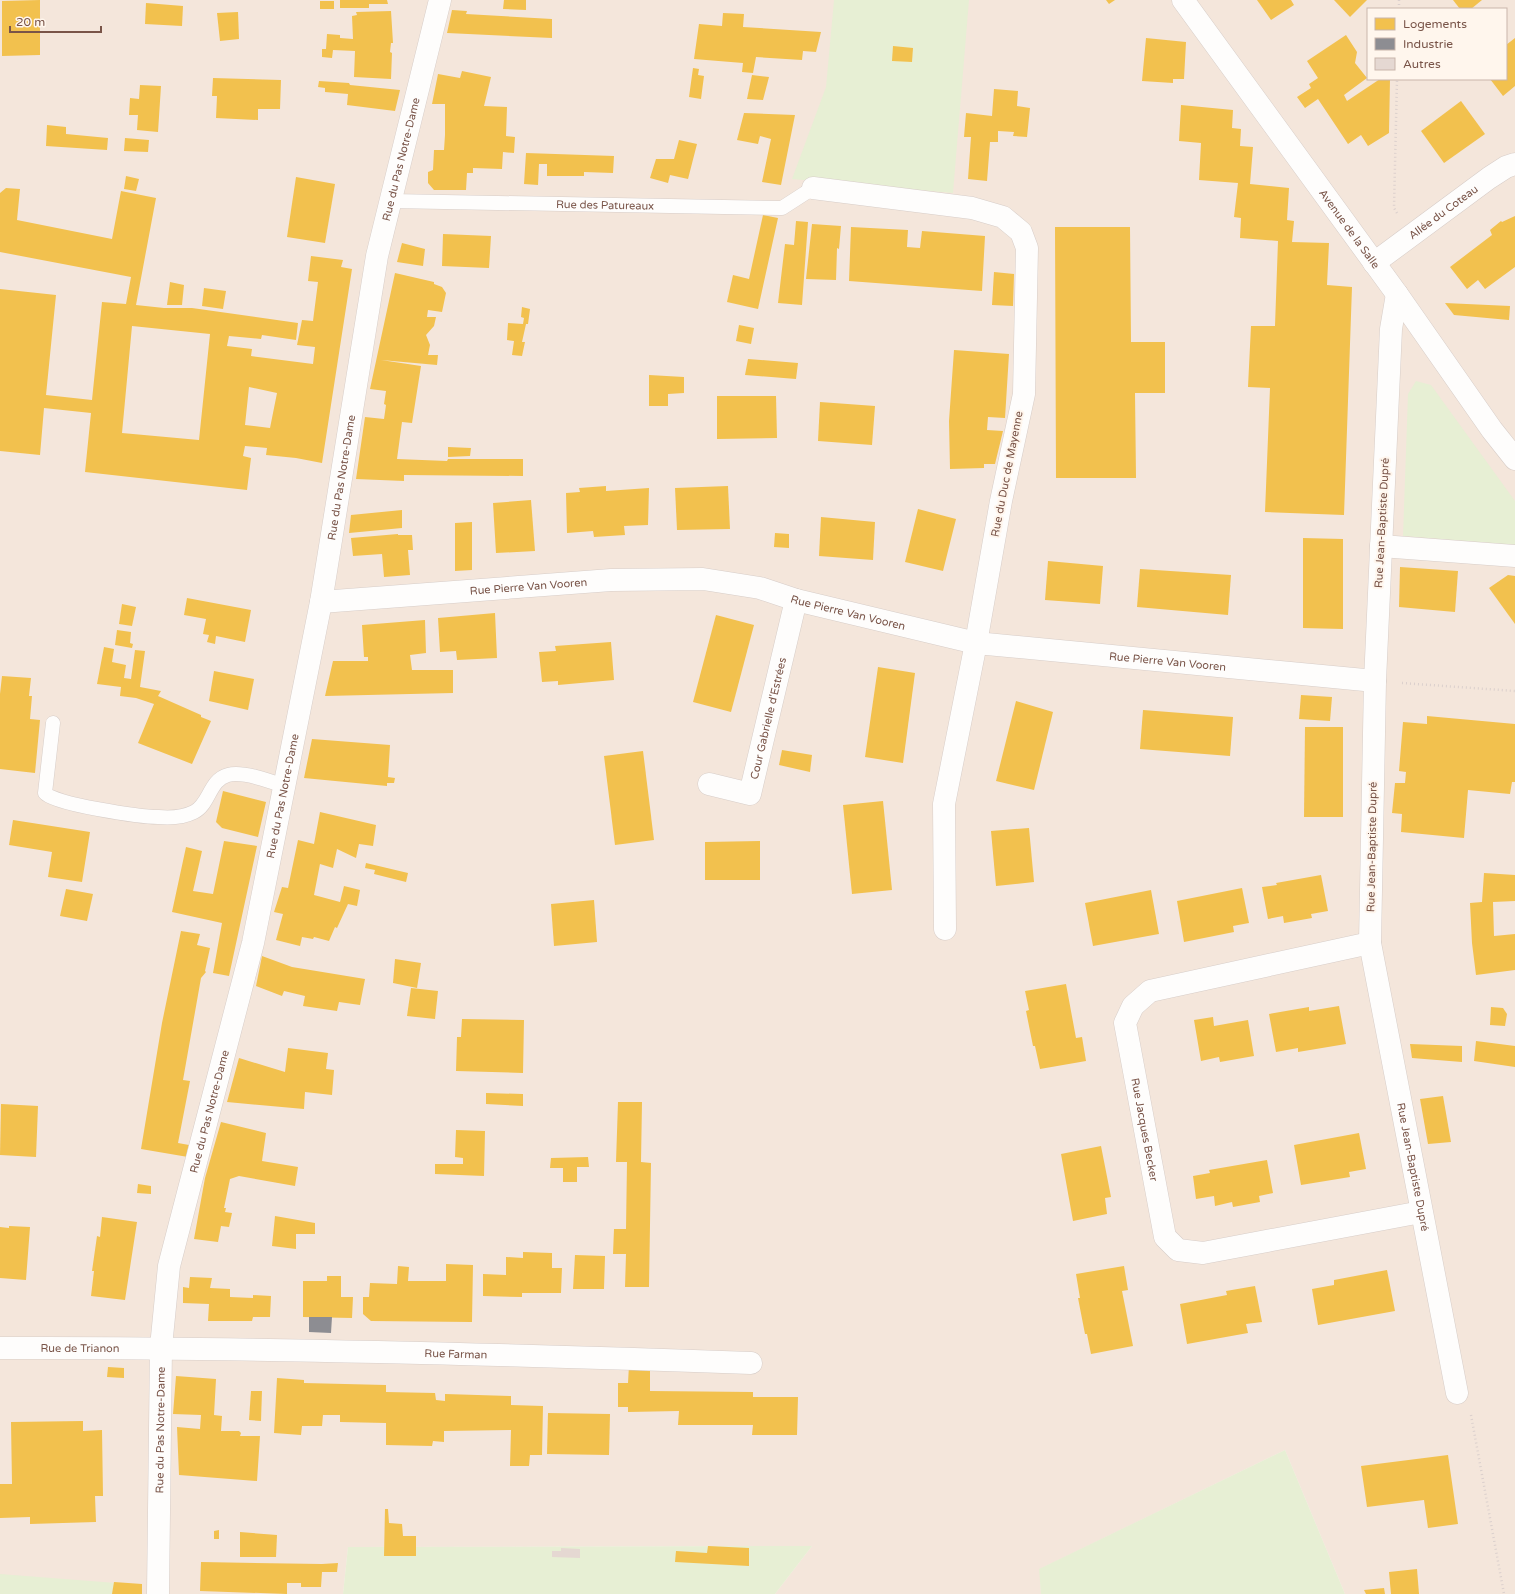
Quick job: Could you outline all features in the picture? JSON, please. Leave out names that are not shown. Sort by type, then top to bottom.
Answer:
[{"type":"street","name":"Rue du Pas Notre-Dame","points":[[158,1594],[161,1348],[169,1266],[253,943],[321,602],[377,256],[440,0]]},
{"type":"street","name":"Avenue de la Salle","points":[[1183,0],[1397,294],[1492,430],[1515,459]]},
{"type":"street","name":"Allée du Coteau","points":[[1374,263],[1489,178],[1506,167],[1515,164]]},
{"type":"street","name":"Rue du Duc de Mayenne","points":[[813,188],[972,208],[1003,217],[1021,232],[1027,248],[1024,394],[1001,501],[976,643],[944,804],[945,929]]},
{"type":"street","name":"Rue Jean-Baptiste Dupré","points":[[1397,294],[1391,329],[1375,681],[1370,943],[1457,1393]]},
{"type":"street","points":[[1381,546],[1515,556]]},
{"type":"street","name":"Rue Pierre Van Vooren","points":[[321,602],[611,580],[703,579],[760,588],[796,600],[976,643],[1375,681]]},
{"type":"street","name":"Cour Gabrielle d'Estrées","points":[[709,784],[750,794],[796,600]]},
{"type":"street","name":"Rue Jacques Becker","points":[[1370,943],[1150,992],[1133,1006],[1125,1023],[1165,1237],[1178,1250],[1203,1252],[1422,1212]]},
{"type":"street","name":"Rue de Trianon","points":[[0,1348],[161,1348]]},
{"type":"street","name":"Rue Farman","points":[[161,1348],[562,1356],[750,1363]]},
{"type":"lane","name":"Rue des Patureaux","points":[[391,201],[782,208],[813,188]]},
{"type":"lane","points":[[53,723],[45,793],[51,798],[61,802],[116,812],[158,817],[188,814],[195,811],[204,803],[212,788],[221,778],[228,775],[236,774],[284,786]]},
{"type":"path","points":[[1397,80],[1394,208],[1410,237]]},
{"type":"path","points":[[1375,681],[1515,691]]},
{"type":"path","points":[[1457,1393],[1470,1410],[1504,1594]]},
{"type":"shaded area","points":[[0,0],[1515,0],[1515,1594],[1345,1594],[1285,1450],[1040,1569],[1041,1594],[775,1594],[812,1546],[348,1547],[343,1594],[0,1594]]},
{"type":"green space","points":[[834,0],[969,0],[953,193],[792,179],[826,87]]},
{"type":"green space","points":[[1416,381],[1431,385],[1515,501],[1515,545],[1403,536],[1408,394]]},
{"type":"green space","points":[[1285,1450],[1345,1594],[1041,1594],[1039,1569]]},
{"type":"green space","points":[[812,1546],[775,1594],[343,1594],[348,1547]]},
{"type":"green space","points":[[0,1574],[142,1585],[141,1594],[0,1594]]},
{"type":"building: Logements","points":[[40,0],[40,55],[2,56],[2,1]]},
{"type":"building: Logements","points":[[340,0],[387,0],[388,4],[369,4],[369,8],[340,8]]},
{"type":"building: Logements","points":[[504,0],[526,0],[526,10],[503,9]]},
{"type":"building: Logements","points":[[1106,0],[1115,0],[1109,4]]},
{"type":"building: Logements","points":[[1257,0],[1291,0],[1294,5],[1271,20]]},
{"type":"building: Logements","points":[[1334,0],[1367,0],[1350,17]]},
{"type":"building: Logements","points":[[1453,0],[1482,0],[1472,8],[1459,8]]},
{"type":"building: Logements","points":[[320,1],[334,1],[334,9],[320,9]]},
{"type":"building: Logements","points":[[146,3],[183,6],[182,26],[145,24]]},
{"type":"building: Logements","points":[[452,10],[467,11],[466,14],[552,19],[552,38],[447,33]]},
{"type":"building: Logements","points":[[391,11],[393,43],[391,43],[390,52],[392,53],[391,79],[354,77],[355,51],[333,50],[332,58],[322,57],[322,49],[326,49],[327,34],[340,35],[340,38],[353,39],[352,16],[357,15],[356,12]]},
{"type":"building: Logements","points":[[238,12],[239,39],[220,41],[217,13]]},
{"type":"building: Logements","points":[[723,13],[744,14],[743,27],[821,32],[816,52],[803,51],[802,60],[756,57],[753,73],[742,72],[743,63],[694,59],[699,24],[722,26]]},
{"type":"building: Logements","points":[[1346,35],[1357,52],[1355,63],[1367,78],[1344,95],[1347,101],[1378,80],[1390,80],[1389,133],[1368,146],[1361,135],[1348,144],[1318,99],[1305,108],[1297,97],[1311,88],[1309,84],[1318,78],[1307,61]]},
{"type":"building: Logements","points":[[1146,38],[1186,42],[1184,79],[1173,79],[1173,83],[1142,81]]},
{"type":"building: Logements","points":[[1515,38],[1515,86],[1503,96],[1491,80],[1507,80],[1507,44]]},
{"type":"building: Logements","points":[[893,46],[913,48],[912,62],[892,61]]},
{"type":"building: Logements","points":[[693,68],[699,69],[698,75],[704,76],[701,99],[689,97]]},
{"type":"building: Logements","points":[[462,71],[491,77],[484,106],[507,107],[506,136],[515,137],[514,153],[503,152],[502,169],[473,168],[473,173],[467,173],[466,190],[434,190],[428,183],[428,172],[433,170],[434,150],[444,150],[445,135],[445,104],[432,104],[438,74],[460,78]]},
{"type":"building: Logements","points":[[752,75],[769,77],[763,100],[747,99]]},
{"type":"building: Logements","points":[[213,78],[281,80],[280,109],[258,109],[258,120],[216,118],[217,96],[212,96]]},
{"type":"building: Logements","points":[[319,81],[349,83],[350,85],[400,90],[395,111],[347,105],[348,94],[325,92],[325,88],[318,87]]},
{"type":"building: Logements","points":[[140,85],[161,86],[158,132],[137,130],[138,115],[129,115],[130,98],[139,99]]},
{"type":"building: Logements","points":[[994,89],[1018,91],[1017,106],[1030,108],[1027,137],[1013,136],[1014,132],[998,131],[998,142],[990,142],[987,181],[968,179],[971,137],[964,137],[966,113],[992,116]]},
{"type":"building: Logements","points":[[1461,101],[1485,134],[1444,163],[1421,131]]},
{"type":"building: Logements","points":[[1181,105],[1233,110],[1232,128],[1241,129],[1240,146],[1253,147],[1250,184],[1289,188],[1287,220],[1294,221],[1292,242],[1329,243],[1327,285],[1352,287],[1344,515],[1265,512],[1270,388],[1248,387],[1251,326],[1275,326],[1278,241],[1240,238],[1241,218],[1234,217],[1238,183],[1199,180],[1201,143],[1179,141]]},
{"type":"building: Logements","points":[[744,113],[795,115],[781,185],[762,182],[771,139],[760,136],[758,144],[737,140]]},
{"type":"building: Logements","points":[[47,125],[66,127],[66,134],[108,138],[107,150],[46,146]]},
{"type":"building: Logements","points":[[125,138],[149,140],[148,152],[124,151]]},
{"type":"building: Logements","points":[[679,140],[697,144],[688,179],[670,175],[668,183],[650,178],[656,159],[674,159]]},
{"type":"building: Logements","points":[[526,153],[614,156],[613,173],[584,172],[584,176],[547,176],[547,164],[539,164],[538,185],[524,184]]},
{"type":"building: Logements","points":[[126,176],[139,179],[136,191],[124,189]]},
{"type":"building: Logements","points":[[296,177],[335,184],[325,243],[287,237]]},
{"type":"building: Logements","points":[[6,188],[20,189],[17,220],[112,239],[121,191],[156,198],[136,305],[164,308],[192,308],[298,323],[296,340],[262,335],[261,339],[229,336],[227,346],[252,349],[251,356],[313,364],[315,347],[297,345],[302,320],[313,321],[318,282],[308,281],[311,256],[343,260],[341,267],[352,269],[322,463],[296,458],[266,455],[267,448],[245,446],[243,456],[251,458],[247,490],[85,472],[91,413],[44,408],[40,455],[0,451],[0,289],[56,295],[46,395],[92,400],[102,302],[126,304],[131,277],[0,252],[0,193]],"holes":[[[132,326],[210,334],[199,440],[122,433]],[[249,387],[277,393],[270,428],[245,425]]]},
{"type":"building: Logements","points":[[763,215],[778,218],[758,309],[727,302],[733,275],[749,279]]},
{"type":"building: Logements","points":[[1515,216],[1515,267],[1485,289],[1478,280],[1467,289],[1450,267],[1492,235],[1490,230],[1501,221],[1502,222]]},
{"type":"building: Logements","points":[[796,221],[808,222],[802,305],[778,303],[785,244],[794,245]]},
{"type":"building: Logements","points":[[812,224],[841,226],[839,249],[837,248],[836,280],[806,279]]},
{"type":"building: Logements","points":[[851,227],[908,230],[907,247],[920,248],[922,231],[985,236],[982,291],[849,281]]},
{"type":"building: Logements","points":[[1055,227],[1130,227],[1131,342],[1165,342],[1165,393],[1135,393],[1136,478],[1056,478]]},
{"type":"building: Logements","points":[[443,234],[491,236],[489,268],[442,266]]},
{"type":"building: Logements","points":[[402,243],[425,249],[423,266],[397,262]]},
{"type":"building: Logements","points":[[994,272],[1014,274],[1013,306],[992,305]]},
{"type":"building: Logements","points":[[395,273],[434,282],[434,284],[442,287],[446,293],[442,312],[428,310],[427,317],[436,317],[434,326],[426,335],[430,345],[428,355],[438,355],[437,365],[381,360],[421,366],[412,423],[402,422],[397,459],[447,461],[448,459],[523,459],[523,476],[404,475],[404,481],[356,479],[365,417],[384,419],[386,391],[370,389]]},
{"type":"building: Logements","points":[[170,282],[184,285],[182,305],[167,305]]},
{"type":"building: Logements","points":[[204,288],[226,291],[223,309],[202,306]]},
{"type":"building: Logements","points":[[1445,303],[1510,306],[1509,320],[1454,315]]},
{"type":"building: Logements","points":[[522,307],[530,309],[528,324],[526,324],[522,342],[525,342],[522,356],[512,355],[514,341],[507,340],[508,323],[523,324],[524,318],[521,317]]},
{"type":"building: Logements","points":[[739,325],[754,328],[751,344],[736,341]]},
{"type":"building: Logements","points":[[954,350],[1009,354],[1005,418],[988,417],[987,430],[1003,431],[995,464],[984,464],[984,468],[950,469],[949,421]]},
{"type":"building: Logements","points":[[748,359],[798,363],[796,379],[745,375]]},
{"type":"building: Logements","points":[[649,375],[684,377],[684,393],[668,394],[668,406],[649,406]]},
{"type":"building: Logements","points":[[717,396],[776,396],[777,438],[717,439]]},
{"type":"building: Logements","points":[[820,402],[875,406],[872,445],[818,441]]},
{"type":"building: Logements","points":[[448,447],[471,448],[470,456],[448,457]]},
{"type":"building: Logements","points":[[606,486],[606,491],[649,488],[648,525],[624,526],[625,535],[594,537],[593,531],[567,533],[566,493],[580,492],[579,488]]},
{"type":"building: Logements","points":[[728,486],[730,529],[677,530],[675,488]]},
{"type":"building: Logements","points":[[531,500],[535,551],[496,553],[493,503]]},
{"type":"building: Logements","points":[[918,509],[956,519],[943,571],[905,562]]},
{"type":"building: Logements","points":[[402,510],[402,528],[349,533],[351,515]]},
{"type":"building: Logements","points":[[821,517],[875,522],[873,560],[819,556]]},
{"type":"building: Logements","points":[[472,522],[472,570],[455,571],[455,523]]},
{"type":"building: Logements","points":[[775,533],[789,534],[789,548],[774,547]]},
{"type":"building: Logements","points":[[398,534],[412,535],[413,550],[408,550],[410,575],[384,577],[382,554],[353,556],[351,538]]},
{"type":"building: Logements","points":[[1303,538],[1343,539],[1343,629],[1303,628]]},
{"type":"building: Logements","points":[[1048,561],[1103,566],[1100,604],[1045,600]]},
{"type":"building: Logements","points":[[1400,567],[1458,571],[1455,612],[1399,607]]},
{"type":"building: Logements","points":[[1140,569],[1231,575],[1228,615],[1137,607]]},
{"type":"building: Logements","points":[[1508,575],[1515,576],[1515,624],[1489,588]]},
{"type":"building: Logements","points":[[187,598],[251,610],[245,642],[216,636],[215,644],[207,642],[209,635],[203,634],[206,619],[184,615]]},
{"type":"building: Logements","points":[[122,604],[136,607],[132,626],[119,624]]},
{"type":"building: Logements","points":[[495,613],[497,658],[457,660],[456,651],[440,652],[438,618]]},
{"type":"building: Logements","points":[[716,615],[754,625],[731,712],[693,702]]},
{"type":"building: Logements","points":[[425,620],[426,653],[410,655],[412,670],[453,670],[453,693],[325,696],[333,661],[368,661],[368,657],[364,657],[362,625]]},
{"type":"building: Logements","points":[[117,630],[131,632],[130,643],[133,644],[132,648],[115,645]]},
{"type":"building: Logements","points":[[611,642],[614,680],[558,685],[558,681],[542,682],[539,652],[556,651],[555,646]]},
{"type":"building: Logements","points":[[104,647],[114,649],[112,662],[126,665],[124,678],[131,679],[135,650],[145,651],[140,687],[161,691],[158,696],[211,721],[192,764],[138,743],[154,704],[136,698],[120,696],[121,687],[97,684]]},
{"type":"building: Logements","points":[[878,667],[915,673],[903,763],[865,757]]},
{"type":"building: Logements","points":[[214,671],[254,679],[248,710],[209,701]]},
{"type":"building: Logements","points":[[2,676],[31,678],[29,696],[32,696],[30,719],[40,720],[35,773],[0,769],[0,694]]},
{"type":"building: Logements","points":[[1301,695],[1332,697],[1330,721],[1299,719]]},
{"type":"building: Logements","points":[[1016,701],[1053,712],[1034,790],[996,781]]},
{"type":"building: Logements","points":[[1143,710],[1233,717],[1230,756],[1140,749]]},
{"type":"building: Logements","points":[[1427,716],[1515,724],[1515,782],[1512,782],[1510,794],[1468,790],[1464,838],[1401,832],[1402,814],[1392,813],[1395,783],[1405,783],[1406,772],[1399,771],[1403,722],[1427,724]]},
{"type":"building: Logements","points":[[1305,727],[1343,727],[1343,817],[1304,817]]},
{"type":"building: Logements","points":[[312,739],[390,745],[388,777],[395,778],[394,783],[387,783],[387,786],[304,778]]},
{"type":"building: Logements","points":[[782,750],[812,755],[810,772],[779,765]]},
{"type":"building: Logements","points":[[643,751],[654,840],[615,845],[604,756]]},
{"type":"building: Logements","points":[[223,791],[266,802],[258,837],[222,828],[216,822]]},
{"type":"building: Logements","points":[[883,801],[892,890],[852,894],[843,805]]},
{"type":"building: Logements","points":[[320,812],[376,825],[373,846],[359,844],[356,858],[337,849],[333,868],[320,864],[314,895],[340,902],[344,886],[360,890],[357,906],[348,904],[329,941],[314,937],[313,939],[302,937],[300,946],[276,940],[283,914],[274,912],[282,887],[288,888],[298,840],[314,844]]},
{"type":"building: Logements","points":[[13,820],[90,832],[82,882],[48,877],[52,852],[9,845]]},
{"type":"building: Logements","points":[[1029,828],[1034,882],[996,886],[991,831]]},
{"type":"building: Logements","points":[[224,841],[257,846],[229,976],[213,973],[222,923],[172,912],[186,847],[202,851],[193,891],[213,894]]},
{"type":"building: Logements","points":[[760,841],[760,880],[705,880],[705,842]]},
{"type":"building: Logements","points":[[366,863],[408,873],[406,882],[374,874],[375,870],[365,868]]},
{"type":"building: Logements","points":[[1484,873],[1515,875],[1515,901],[1493,902],[1494,936],[1515,934],[1515,970],[1476,975],[1472,943],[1470,903],[1482,902]]},
{"type":"building: Logements","points":[[1321,875],[1328,911],[1311,914],[1312,918],[1284,923],[1283,916],[1268,919],[1262,887]]},
{"type":"building: Logements","points":[[1242,888],[1249,923],[1233,926],[1234,932],[1184,942],[1177,901]]},
{"type":"building: Logements","points":[[66,889],[93,894],[87,921],[60,916]]},
{"type":"building: Logements","points":[[1151,890],[1159,934],[1093,946],[1085,903]]},
{"type":"building: Logements","points":[[594,900],[597,942],[554,946],[551,904]]},
{"type":"building: Logements","points":[[181,931],[200,934],[197,945],[210,948],[206,972],[201,978],[183,1080],[190,1081],[178,1143],[189,1145],[187,1152],[189,1153],[188,1157],[141,1149],[162,1023]]},
{"type":"building: Logements","points":[[262,956],[292,967],[365,979],[360,1005],[339,1002],[337,1011],[303,1006],[305,996],[284,991],[282,996],[256,986]]},
{"type":"building: Logements","points":[[395,959],[421,963],[417,988],[393,983]]},
{"type":"building: Logements","points":[[1066,984],[1076,1038],[1082,1037],[1086,1061],[1040,1069],[1035,1046],[1033,1046],[1026,1011],[1029,1010],[1025,991]]},
{"type":"building: Logements","points":[[411,988],[438,991],[435,1019],[407,1016]]},
{"type":"building: Logements","points":[[1339,1006],[1346,1044],[1298,1052],[1298,1048],[1276,1052],[1269,1014],[1309,1007],[1309,1011]]},
{"type":"building: Logements","points":[[1491,1007],[1503,1008],[1507,1014],[1505,1026],[1490,1025]]},
{"type":"building: Logements","points":[[1213,1017],[1214,1026],[1248,1020],[1254,1056],[1220,1062],[1219,1057],[1201,1061],[1194,1020]]},
{"type":"building: Logements","points":[[462,1019],[524,1020],[523,1073],[456,1071],[457,1037],[461,1037]]},
{"type":"building: Logements","points":[[1476,1041],[1515,1046],[1515,1067],[1474,1061]]},
{"type":"building: Logements","points":[[1410,1044],[1462,1046],[1462,1062],[1412,1058]]},
{"type":"building: Logements","points":[[288,1048],[328,1053],[326,1069],[334,1070],[332,1095],[305,1092],[304,1109],[227,1102],[239,1058],[285,1072]]},
{"type":"building: Logements","points":[[486,1093],[523,1094],[523,1106],[486,1104]]},
{"type":"building: Logements","points":[[1443,1096],[1451,1142],[1428,1144],[1420,1099]]},
{"type":"building: Logements","points":[[618,1102],[642,1102],[641,1162],[651,1163],[649,1287],[625,1287],[626,1254],[613,1254],[614,1229],[626,1229],[627,1162],[616,1162]]},
{"type":"building: Logements","points":[[1,1104],[38,1106],[36,1157],[0,1155]]},
{"type":"building: Logements","points":[[221,1122],[266,1133],[262,1161],[298,1167],[295,1186],[239,1176],[230,1179],[224,1208],[226,1208],[225,1212],[232,1213],[229,1227],[221,1226],[218,1242],[194,1239],[205,1178]]},
{"type":"building: Logements","points":[[456,1130],[485,1131],[484,1176],[435,1174],[435,1164],[463,1164],[463,1158],[455,1157]]},
{"type":"building: Logements","points":[[1359,1133],[1366,1169],[1349,1172],[1350,1177],[1301,1185],[1294,1145]]},
{"type":"building: Logements","points":[[1101,1146],[1111,1197],[1105,1198],[1107,1214],[1073,1221],[1061,1154]]},
{"type":"building: Logements","points":[[588,1157],[589,1167],[577,1167],[577,1182],[563,1182],[563,1168],[550,1168],[551,1158]]},
{"type":"building: Logements","points":[[1267,1160],[1273,1193],[1259,1196],[1260,1202],[1233,1207],[1232,1202],[1215,1206],[1214,1196],[1196,1199],[1193,1176],[1210,1173],[1209,1170]]},
{"type":"building: Logements","points":[[138,1184],[151,1186],[151,1194],[137,1193]]},
{"type":"building: Logements","points":[[275,1216],[315,1223],[315,1234],[296,1234],[296,1249],[272,1246]]},
{"type":"building: Logements","points":[[102,1217],[137,1222],[125,1300],[91,1296],[94,1271],[92,1271],[97,1236],[100,1237]]},
{"type":"building: Logements","points":[[9,1226],[30,1227],[26,1280],[0,1278],[0,1227],[9,1228]]},
{"type":"building: Logements","points":[[523,1252],[552,1253],[552,1268],[562,1268],[561,1293],[522,1293],[522,1297],[483,1296],[483,1274],[506,1275],[506,1257],[523,1258]]},
{"type":"building: Logements","points":[[575,1255],[605,1256],[604,1289],[573,1289]]},
{"type":"building: Logements","points":[[446,1264],[473,1265],[472,1322],[371,1321],[363,1314],[363,1297],[369,1297],[370,1283],[397,1284],[398,1266],[409,1267],[408,1281],[446,1281]]},
{"type":"building: Logements","points":[[1124,1266],[1128,1290],[1122,1291],[1133,1346],[1091,1354],[1087,1334],[1085,1334],[1078,1298],[1080,1298],[1076,1274]]},
{"type":"building: Logements","points":[[1387,1270],[1395,1311],[1318,1325],[1312,1289],[1334,1285],[1334,1280]]},
{"type":"building: Logements","points":[[327,1276],[341,1276],[341,1297],[353,1297],[352,1318],[303,1317],[303,1281],[327,1281]]},
{"type":"building: Logements","points":[[190,1277],[212,1278],[210,1288],[230,1289],[230,1297],[253,1298],[253,1295],[271,1296],[270,1317],[253,1317],[252,1321],[208,1321],[209,1304],[183,1303],[183,1287],[189,1288]]},
{"type":"building: Logements","points":[[1255,1286],[1262,1322],[1246,1324],[1248,1333],[1187,1344],[1180,1304],[1227,1295],[1226,1291]]},
{"type":"building: Logements","points":[[629,1365],[650,1366],[650,1391],[753,1392],[753,1397],[798,1397],[797,1435],[752,1435],[753,1425],[678,1425],[679,1411],[628,1412],[628,1407],[618,1407],[618,1383],[628,1383]]},
{"type":"building: Logements","points":[[108,1367],[124,1368],[124,1378],[107,1377]]},
{"type":"building: Logements","points":[[176,1376],[216,1379],[214,1415],[222,1416],[221,1431],[239,1431],[241,1433],[240,1436],[260,1436],[257,1481],[179,1475],[177,1427],[200,1429],[201,1415],[173,1414]]},
{"type":"building: Logements","points":[[277,1378],[304,1380],[304,1383],[386,1385],[386,1392],[435,1393],[436,1400],[445,1401],[445,1394],[511,1396],[511,1405],[543,1406],[542,1455],[530,1455],[529,1466],[510,1466],[511,1430],[444,1431],[444,1442],[433,1441],[432,1446],[386,1445],[386,1423],[340,1422],[340,1415],[323,1415],[322,1426],[302,1426],[301,1435],[274,1433]]},
{"type":"building: Logements","points":[[251,1391],[262,1391],[261,1421],[249,1420]]},
{"type":"building: Logements","points":[[548,1413],[610,1414],[609,1455],[547,1454]]},
{"type":"building: Logements","points":[[83,1421],[83,1431],[102,1430],[103,1496],[95,1496],[96,1522],[30,1524],[30,1517],[0,1518],[0,1484],[12,1484],[11,1422]]},
{"type":"building: Logements","points":[[1448,1455],[1458,1524],[1428,1528],[1424,1500],[1367,1507],[1361,1466]]},
{"type":"building: Logements","points":[[385,1509],[388,1509],[389,1523],[402,1524],[403,1536],[416,1536],[416,1556],[384,1556]]},
{"type":"building: Logements","points":[[219,1530],[219,1539],[214,1539],[214,1531]]},
{"type":"building: Logements","points":[[240,1532],[277,1535],[276,1557],[240,1557]]},
{"type":"building: Logements","points":[[708,1546],[749,1548],[749,1566],[675,1562],[676,1551],[707,1553]]},
{"type":"building: Logements","points":[[201,1562],[338,1563],[337,1572],[322,1572],[321,1587],[301,1587],[301,1583],[287,1583],[287,1594],[200,1591]]},
{"type":"building: Logements","points":[[1417,1569],[1419,1594],[1391,1594],[1389,1572]]},
{"type":"building: Logements","points":[[114,1582],[142,1584],[142,1594],[112,1594]]},
{"type":"building: Logements","points":[[1384,1588],[1385,1594],[1366,1594],[1364,1590]]},
{"type":"building: Industrie","points":[[309,1317],[332,1317],[331,1333],[309,1332]]},
{"type":"building: Autres","points":[[561,1548],[580,1549],[580,1558],[552,1557],[552,1551],[561,1551]]}]
